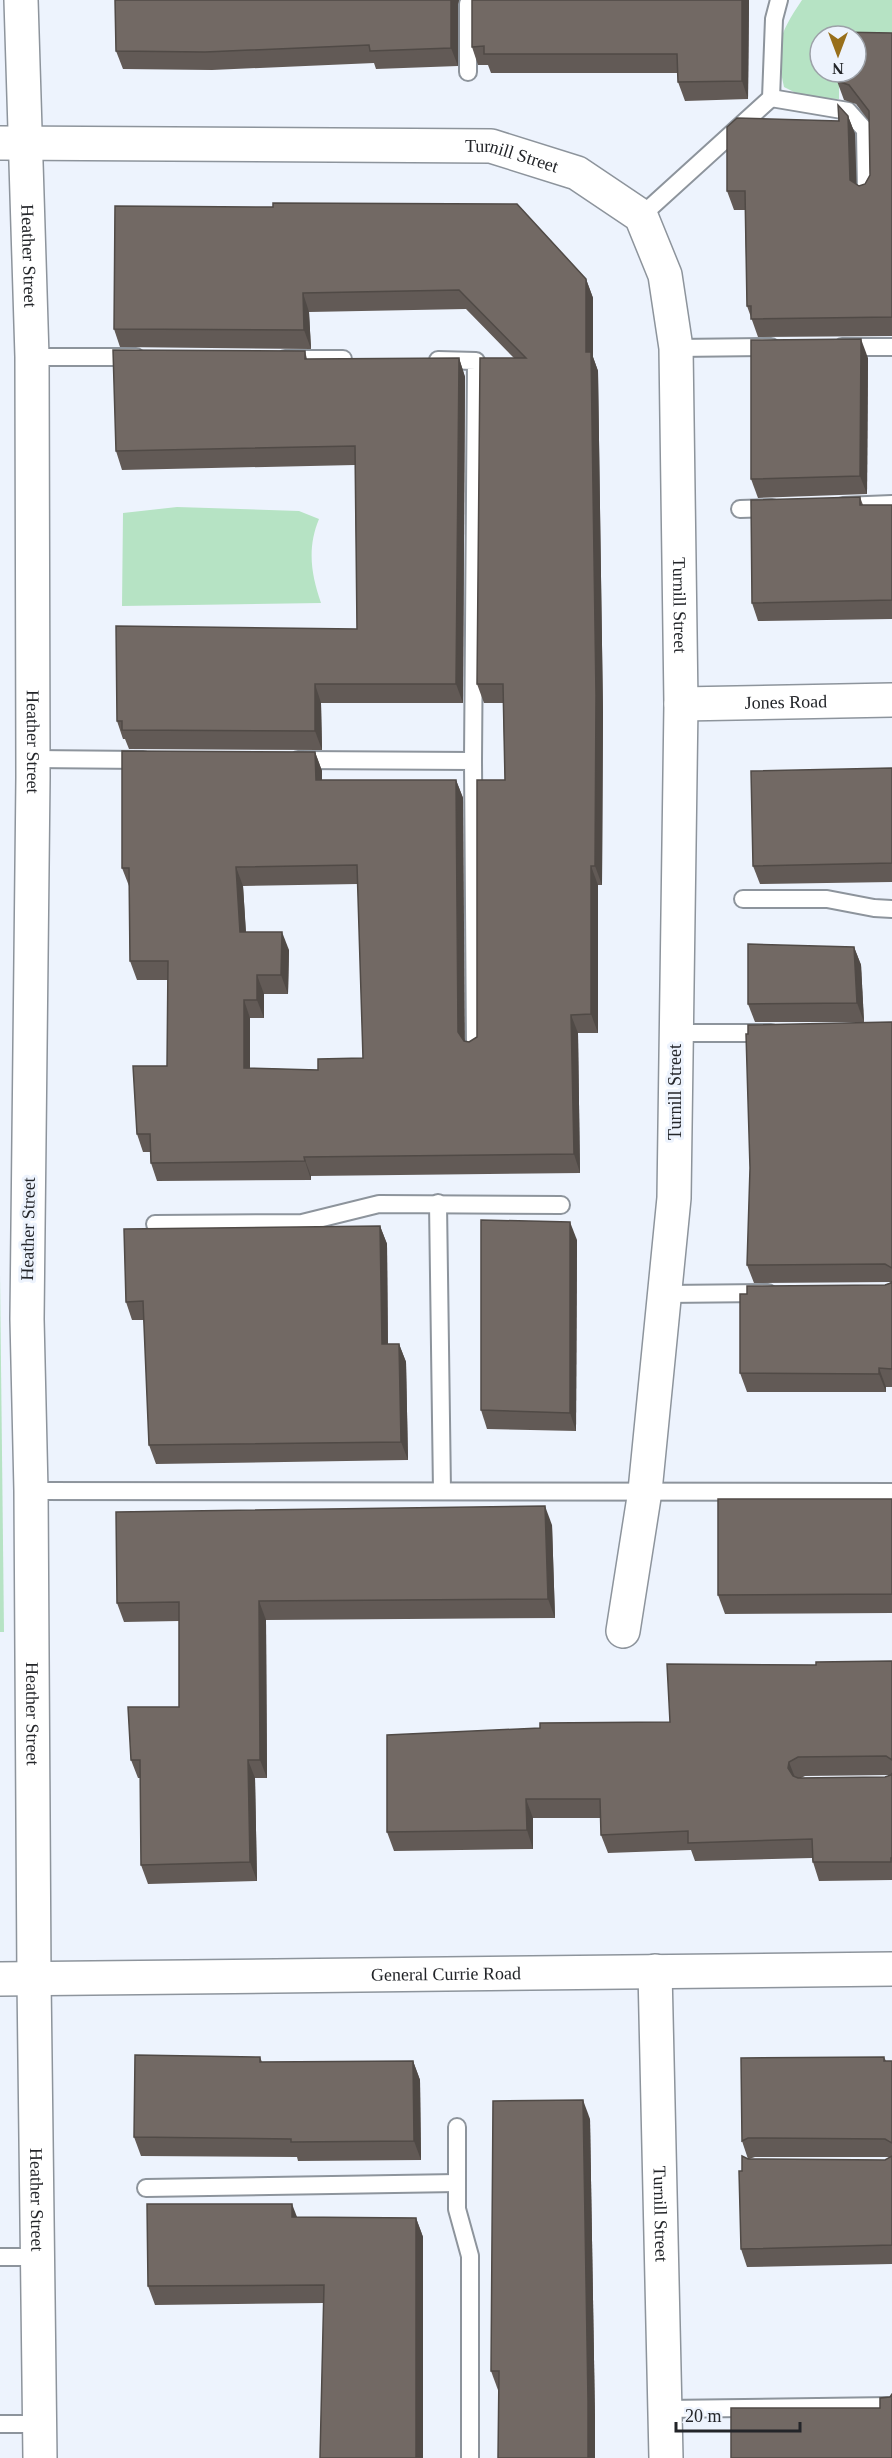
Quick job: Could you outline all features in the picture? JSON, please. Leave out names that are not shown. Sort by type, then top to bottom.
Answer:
[{"type":"street","name":"Heather Street","points":[[21,0],[13,144],[32,357],[33,759],[27,1319],[31,1491],[40,2458]]},
{"type":"street","name":"Turnill Street","points":[[13,144],[491,146],[577,174],[641,216],[664,275],[676,348],[681,704],[674,1198],[645,1491],[623,1631]]},
{"type":"street","name":"Jones Road","points":[[681,704],[892,700]]},
{"type":"street","name":"General Currie Road","points":[[0,1979],[892,1969]]},
{"type":"street","name":"Turnill Street","points":[[656,1971],[666,2458]]},
{"type":"lane","points":[[468,72],[468,4],[474,0]]},
{"type":"lane","points":[[641,216],[771,98],[774,19],[779,0]]},
{"type":"lane","points":[[771,98],[848,111],[865,130],[866,194]]},
{"type":"lane","points":[[676,348],[788,347]]},
{"type":"lane","points":[[823,347],[892,347]]},
{"type":"lane","points":[[32,357],[155,357]]},
{"type":"lane","points":[[274,359],[357,360]]},
{"type":"lane","points":[[417,360],[476,361],[473,761],[475,1050]]},
{"type":"lane","points":[[822,506],[892,504]]},
{"type":"lane","points":[[740,509],[787,508]]},
{"type":"lane","points":[[33,759],[165,760]]},
{"type":"lane","points":[[283,760],[473,761]]},
{"type":"lane","points":[[743,899],[827,899],[892,909]]},
{"type":"lane","points":[[675,1033],[790,1033]]},
{"type":"lane","points":[[438,1203],[442,1491]]},
{"type":"lane","points":[[155,1224],[302,1223],[379,1204],[561,1205]]},
{"type":"lane","points":[[666,1294],[787,1293]]},
{"type":"lane","points":[[31,1491],[892,1492]]},
{"type":"lane","points":[[457,2127],[457,2209],[470,2256],[470,2458]]},
{"type":"lane","points":[[146,2188],[457,2183]]},
{"type":"lane","points":[[0,2257],[37,2257]]},
{"type":"lane","points":[[665,2409],[892,2406]]},
{"type":"lane","points":[[0,2424],[40,2424]]},
{"type":"green space","points":[[802,0],[892,0],[892,36],[868,36],[868,24],[808,24],[808,84],[839,84],[839,99],[806,98],[784,87],[779,51],[783,32]]},
{"type":"green space","points":[[177,507],[299,511],[319,519],[313,540],[312,561],[321,603],[122,606],[123,513]]},
{"type":"green space","points":[[0,1274],[4,1632],[0,1632]]},
{"type":"building","points":[[115,0],[451,0],[451,48],[370,51],[369,45],[205,52],[116,51]]},
{"type":"building","points":[[472,0],[742,0],[742,81],[678,82],[677,54],[484,54],[484,46],[472,47]]},
{"type":"building","points":[[868,33],[892,33],[892,317],[751,319],[751,306],[747,306],[745,191],[727,191],[727,127],[737,118],[839,121],[838,105],[848,116],[850,180],[859,186],[865,184],[870,175],[869,111],[846,84],[868,84]]},
{"type":"building","points":[[273,203],[517,204],[586,279],[586,352],[591,352],[596,695],[595,866],[591,866],[591,1014],[571,1015],[574,1154],[304,1157],[305,1161],[151,1163],[150,1134],[137,1134],[133,1066],[167,1066],[168,961],[130,961],[129,868],[122,868],[122,751],[315,752],[316,780],[456,780],[458,1032],[464,1041],[469,1042],[477,1037],[477,780],[505,780],[503,684],[477,684],[480,358],[526,358],[459,290],[303,293],[304,330],[114,329],[115,206],[273,207]],"holes":[[[357,865],[363,1058],[318,1059],[318,1070],[244,1068],[244,1000],[257,1000],[257,975],[281,975],[282,932],[240,932],[236,867]]]},
{"type":"building","points":[[861,339],[860,476],[751,479],[751,340]]},
{"type":"building","points":[[113,350],[305,351],[305,359],[459,358],[456,684],[315,684],[315,731],[122,730],[122,721],[117,721],[116,626],[357,629],[355,446],[116,451]]},
{"type":"building","points":[[860,497],[860,505],[892,505],[892,600],[752,603],[751,500]]},
{"type":"building","points":[[892,768],[892,863],[753,866],[751,771]]},
{"type":"building","points":[[748,944],[854,947],[857,1003],[748,1004]]},
{"type":"building","points":[[892,1022],[892,1268],[885,1264],[747,1265],[750,1168],[746,1034],[748,1034],[748,1025]]},
{"type":"building","points":[[481,1220],[570,1222],[570,1413],[481,1410]]},
{"type":"building","points":[[380,1226],[382,1344],[399,1344],[401,1442],[149,1445],[143,1301],[126,1302],[124,1229]]},
{"type":"building","points":[[892,1281],[892,1369],[879,1368],[879,1374],[740,1373],[740,1294],[747,1294],[747,1286],[885,1285]]},
{"type":"building","points":[[718,1499],[892,1499],[892,1594],[718,1595]]},
{"type":"building","points":[[545,1506],[548,1599],[259,1601],[260,1760],[248,1760],[250,1862],[141,1865],[140,1760],[131,1760],[128,1707],[179,1707],[179,1602],[117,1603],[116,1512]]},
{"type":"building","points":[[892,1661],[892,1760],[886,1756],[798,1757],[789,1762],[788,1768],[793,1776],[798,1778],[885,1777],[892,1773],[891,1862],[813,1862],[812,1839],[688,1843],[688,1831],[601,1835],[600,1799],[526,1799],[527,1830],[387,1832],[387,1735],[540,1728],[540,1723],[670,1722],[667,1664],[816,1665],[816,1662]]},
{"type":"building","points":[[135,2055],[260,2057],[260,2062],[413,2061],[414,2141],[291,2142],[291,2139],[134,2137]]},
{"type":"building","points":[[884,2057],[884,2061],[892,2061],[892,2143],[885,2139],[748,2138],[742,2141],[741,2058]]},
{"type":"building","points":[[583,2100],[588,2458],[498,2458],[499,2371],[491,2371],[493,2101]]},
{"type":"building","points":[[742,2156],[748,2159],[885,2160],[892,2156],[892,2245],[741,2249],[739,2171],[742,2171]]},
{"type":"building","points":[[147,2204],[292,2204],[292,2217],[416,2218],[416,2458],[320,2458],[324,2285],[148,2286]]},
{"type":"building","points":[[892,2394],[892,2458],[731,2458],[731,2408],[880,2408],[880,2398],[890,2397]]}]
